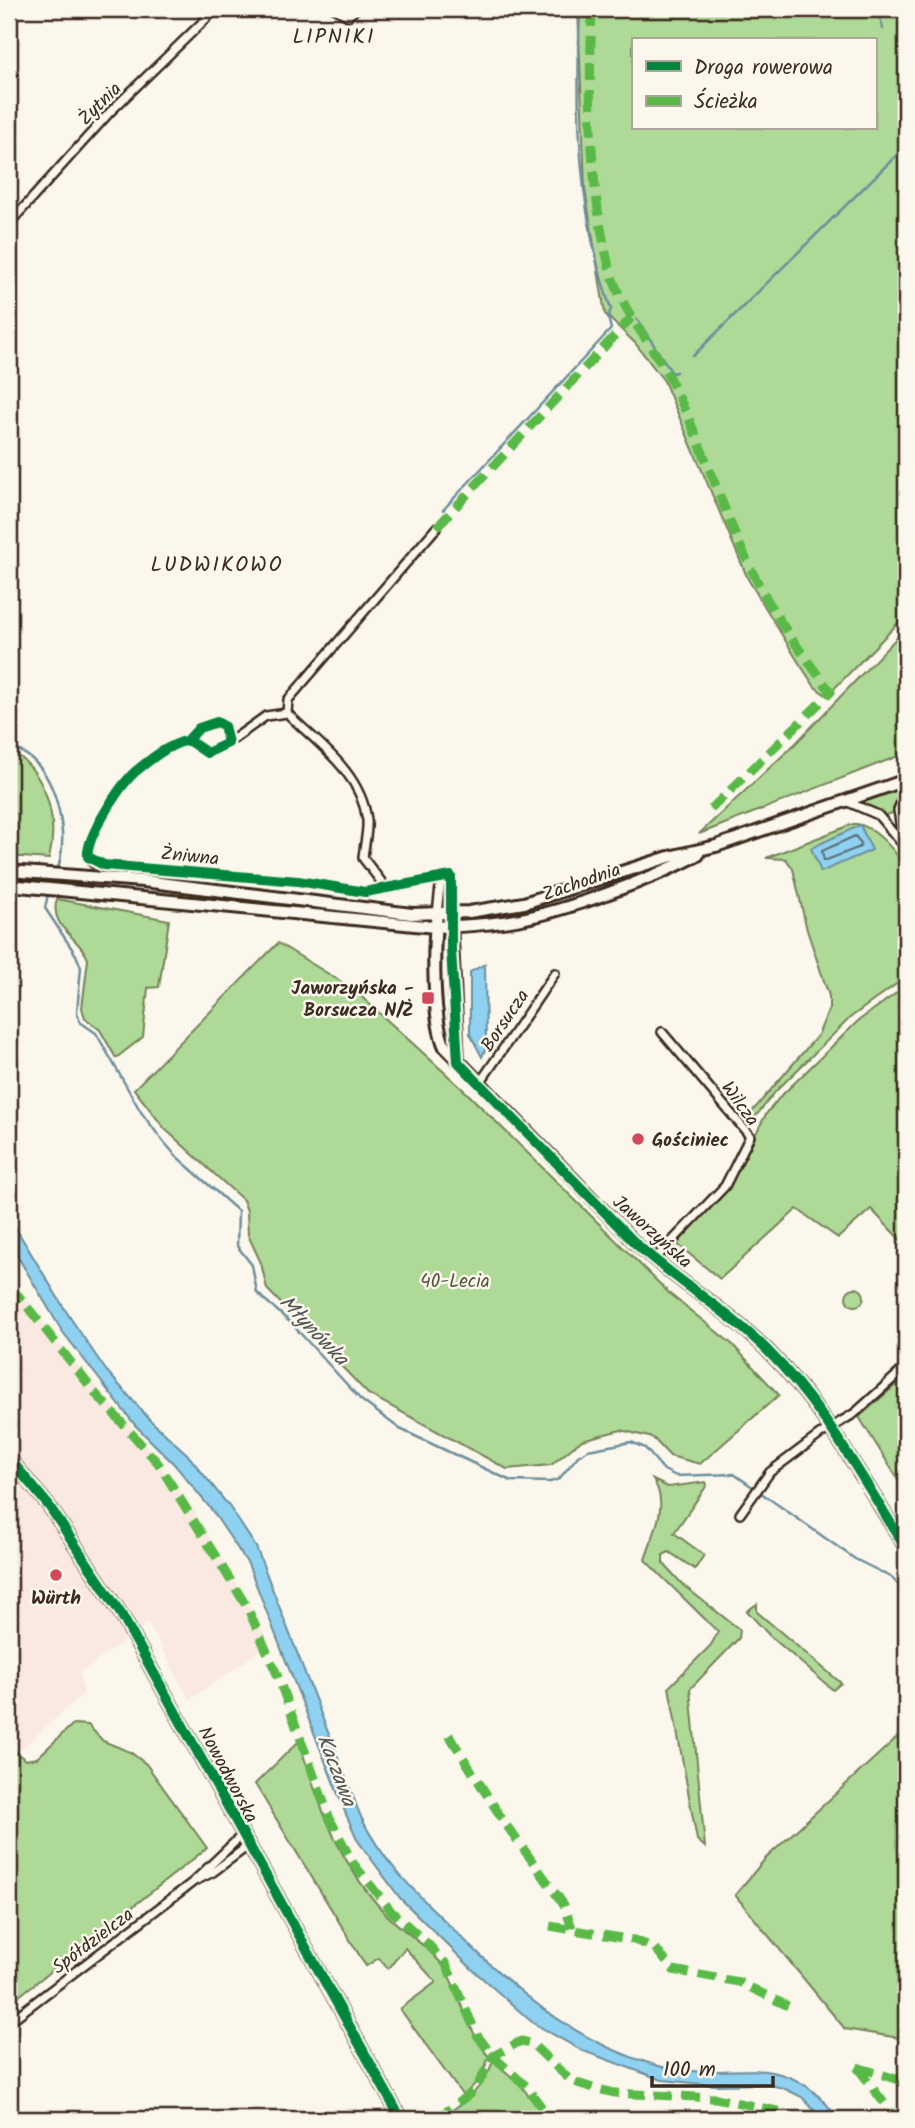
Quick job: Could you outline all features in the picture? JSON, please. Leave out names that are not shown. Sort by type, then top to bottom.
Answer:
[{"type":"street","name":"Żytnia","points":[[9,224],[110,112],[216,9]]},
{"type":"street","points":[[335,9],[348,16],[356,9]]},
{"type":"street","points":[[286,713],[288,700],[438,527]]},
{"type":"street","points":[[188,740],[207,753],[228,743],[266,716],[286,713],[329,751],[353,782],[364,803],[367,821],[363,858],[368,870],[386,888]]},
{"type":"street","name":"Żniwna","points":[[228,743],[224,726],[217,722],[199,728],[188,740],[172,744],[134,773],[90,838],[87,850],[93,863],[298,881],[351,892],[451,876],[451,914]]},
{"type":"street","name":"Zachodnia","points":[[451,914],[524,903],[669,857],[716,846],[906,780]]},
{"type":"street","points":[[905,845],[898,810],[906,789]]},
{"type":"street","points":[[848,802],[876,813],[905,845]]},
{"type":"street","name":"Zachodnia","points":[[451,926],[518,920],[562,908],[671,868],[716,846]]},
{"type":"street","points":[[9,871],[63,874],[451,914],[454,1035],[458,1062]]},
{"type":"street","points":[[437,914],[441,877]]},
{"type":"street","points":[[9,885],[435,927],[451,926]]},
{"type":"street","name":"Jaworzyńska","points":[[437,914],[435,927],[439,1031],[444,1047],[654,1260],[723,1310],[766,1349],[832,1430],[906,1548]]},
{"type":"street","name":"Borsucza","points":[[479,1085],[555,973]]},
{"type":"street","name":"Wilcza","points":[[654,1260],[725,1186],[750,1136],[662,1032]]},
{"type":"street","points":[[740,1514],[755,1490],[782,1463],[822,1433],[832,1430],[906,1367]]},
{"type":"street","name":"Nowodworska","points":[[9,1458],[49,1506],[121,1614],[401,2119]]},
{"type":"street","name":"Spółdzielcza","points":[[9,2022],[193,1882],[242,1835]]},
{"type":"street","name":"Spółdzielcza","points":[[193,1882],[213,1872],[248,1846]]},
{"type":"shaded area","points":[[9,1282],[23,1293],[57,1342],[132,1427],[195,1512],[270,1644],[190,1700],[148,1623],[80,1673],[84,1693],[21,1749],[9,1736]]},
{"type":"green space","points":[[578,9],[906,9],[906,615],[827,696],[815,687],[748,579],[664,381],[635,343],[605,314],[585,189]]},
{"type":"green space","points":[[906,628],[906,753],[699,834],[796,743]]},
{"type":"green space","points":[[9,749],[22,758],[32,770],[47,797],[52,828],[49,859],[9,856]]},
{"type":"green space","points":[[904,787],[897,798],[895,812],[884,816],[861,803]]},
{"type":"green space","points":[[853,824],[877,834],[893,849],[904,866],[908,897],[906,977],[851,1017],[776,1091],[748,1126],[744,1121],[818,1035],[829,1009],[829,996],[807,930],[793,869],[786,859],[766,858]]},
{"type":"green space","points":[[57,899],[169,920],[159,987],[148,988],[143,1037],[116,1058],[100,1030],[85,1018],[82,1008],[88,959],[57,917]]},
{"type":"green space","name":"40-Lecia","points":[[278,943],[353,989],[467,1093],[671,1295],[732,1344],[779,1395],[700,1464],[670,1456],[653,1438],[621,1430],[582,1440],[551,1465],[507,1469],[368,1394],[267,1289],[261,1263],[248,1235],[247,1211],[243,1200],[165,1129],[134,1089]]},
{"type":"green space","points":[[906,986],[906,1246],[871,1209],[838,1238],[797,1209],[720,1279],[677,1244],[729,1186],[766,1114],[779,1098],[858,1021]]},
{"type":"green space","points":[[851,1288],[859,1288],[864,1297],[862,1304],[851,1306],[846,1301],[846,1293]]},
{"type":"green space","points":[[906,1376],[906,1492],[859,1417]]},
{"type":"green space","points":[[653,1480],[668,1487],[706,1482],[707,1485],[674,1533],[704,1555],[695,1569],[669,1552],[663,1555],[663,1563],[683,1585],[740,1630],[739,1638],[690,1689],[705,1847],[697,1840],[669,1687],[711,1645],[718,1632],[645,1560],[660,1509],[658,1489]]},
{"type":"green space","points":[[757,1604],[757,1612],[841,1683],[833,1690],[769,1635],[747,1611]]},
{"type":"green space","points":[[73,1724],[88,1725],[103,1741],[130,1752],[146,1764],[207,1848],[9,2004],[9,1745],[25,1760],[37,1758]]},
{"type":"green space","points":[[906,1729],[906,2039],[845,2029],[735,1895],[765,1859]]},
{"type":"green space","points":[[299,1741],[322,1810],[354,1873],[384,1912],[440,1962],[453,1983],[474,2033],[489,2057],[480,2079],[463,2096],[400,2009],[436,1982],[405,1948],[388,1969],[379,1958],[366,1966],[255,1784]]},
{"type":"green space","points":[[493,2061],[519,2083],[546,2119],[440,2119],[478,2088]]},
{"type":"water","points":[[860,825],[872,850],[821,872],[811,848]]},
{"type":"water","points":[[485,964],[486,1048],[482,1057],[470,1034],[470,972]]},
{"type":"water","name":"Kaczawa","points":[[9,1217],[69,1316],[105,1369],[150,1420],[187,1454],[229,1506],[256,1547],[361,1817],[388,1861],[410,1887],[517,1988],[542,2008],[594,2041],[655,2065],[681,2070],[753,2070],[775,2073],[796,2080],[817,2095],[838,2119],[822,2119],[802,2097],[783,2088],[766,2084],[714,2085],[662,2080],[581,2050],[533,2023],[473,1970],[400,1898],[358,1841],[248,1564],[211,1509],[175,1465],[135,1425],[62,1331],[9,1242]]},
{"type":"waterway","points":[[443,510],[611,329],[608,317],[611,309],[591,236],[581,160],[578,85],[580,9]]},
{"type":"waterway","points":[[878,9],[883,29]]},
{"type":"waterway","points":[[693,356],[906,146]]},
{"type":"waterway","points":[[637,319],[672,373],[676,372]]},
{"type":"waterway","name":"Młynówka","points":[[9,744],[41,769],[55,796],[62,843],[57,871]]},
{"type":"waterway","name":"Młynówka","points":[[48,894],[45,908],[81,967],[77,1012],[80,1022],[96,1033],[141,1112],[159,1136],[176,1156],[238,1211],[237,1246],[252,1265],[257,1293],[290,1322],[361,1400],[400,1429],[511,1481],[550,1482],[559,1479],[578,1456],[588,1450],[631,1442],[645,1448],[664,1470],[676,1476],[734,1474],[855,1559],[891,1577],[906,1593]]},
{"type":"marked path","points":[[592,9],[590,104],[593,168],[601,231],[613,279],[628,311],[674,387],[755,577],[790,636],[831,692],[710,810]]},
{"type":"marked path","points":[[437,527],[631,318]]},
{"type":"marked path","points":[[9,1288],[18,1295],[96,1394],[158,1463],[247,1607],[276,1672],[330,1819],[353,1863],[391,1911],[446,1964],[477,2035],[493,2056],[526,2086],[550,2119]]},
{"type":"marked path","points":[[449,1735],[504,1822],[564,1905],[572,1928]]},
{"type":"marked path","points":[[550,1926],[634,1940],[655,1948],[673,1970],[739,1982],[788,2006]]},
{"type":"marked path","points":[[436,2119],[475,2090],[493,2056],[521,2041],[531,2043],[571,2081],[590,2087],[614,2093],[716,2098],[782,2112],[787,2119]]},
{"type":"marked path","points":[[857,2067],[896,2119]]},
{"type":"marked path","points":[[857,2067],[906,2082]]},
{"type":"cycle path","points":[[188,740],[199,728],[217,722],[224,726],[228,743],[207,753],[188,740],[181,742],[136,771],[113,799],[98,825],[92,837],[88,857],[104,865],[298,881],[365,892],[451,876],[451,950],[458,1062],[634,1242],[751,1335],[788,1372],[842,1445],[906,1548]]},
{"type":"cycle path","points":[[9,1458],[49,1506],[121,1614],[401,2119]]},
{"type":"place","name":"Jaworzyńska - Borsucza N/Ż","points":[[428,998]]},
{"type":"place","name":"Gościniec","points":[[638,1139]]},
{"type":"place","name":"Würth","points":[[56,1575]]},
{"type":"district","name":"LIPNIKI","points":[[334,36]]},
{"type":"district","name":"LUDWIKOWO","points":[[217,564]]}]
